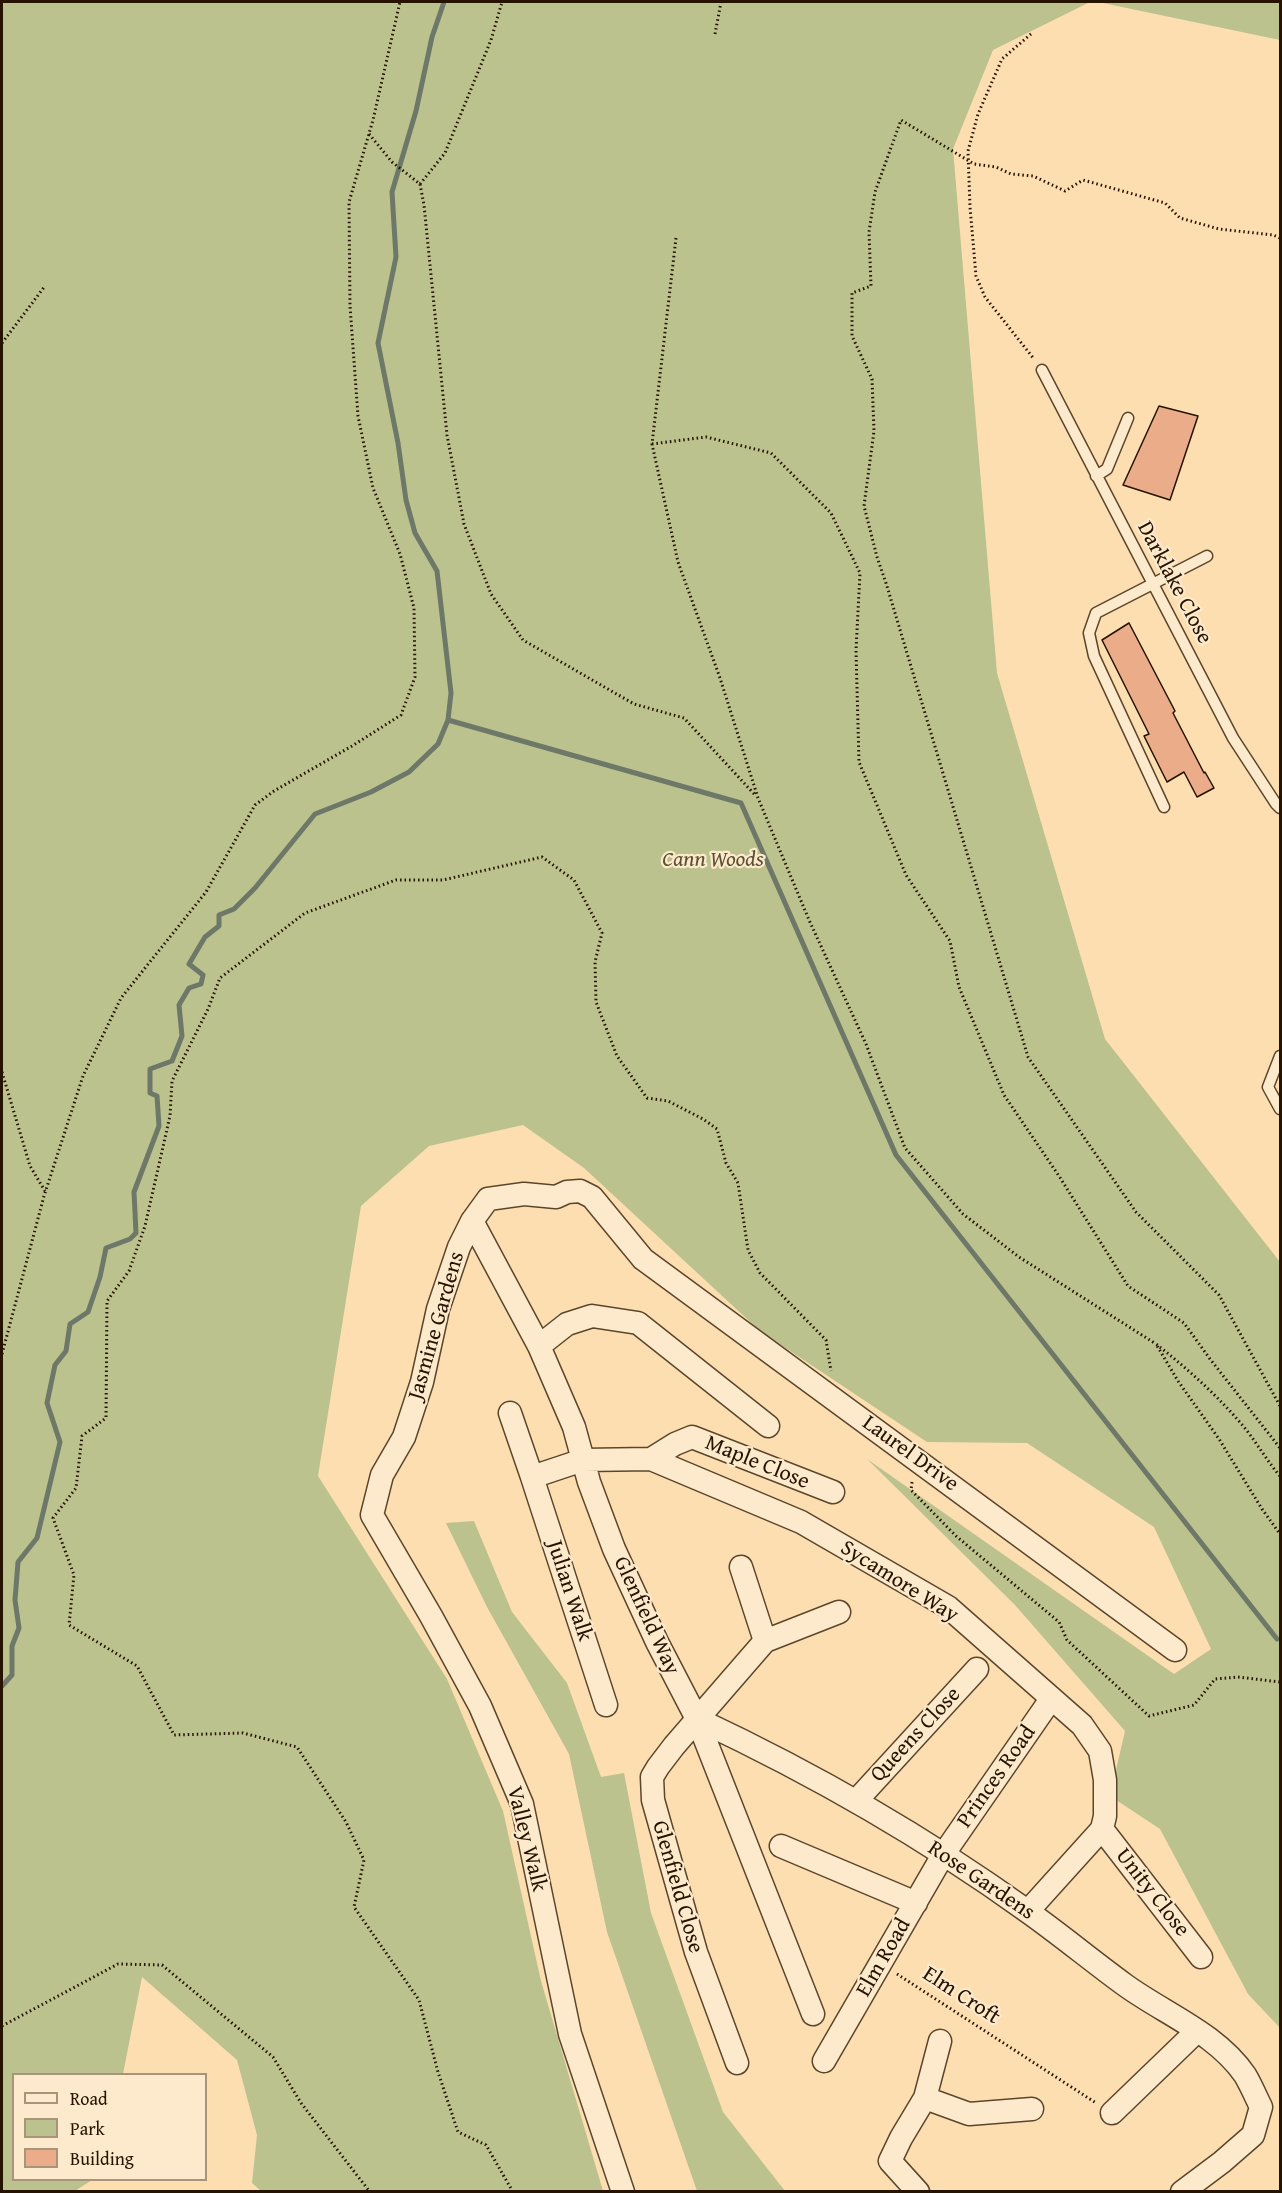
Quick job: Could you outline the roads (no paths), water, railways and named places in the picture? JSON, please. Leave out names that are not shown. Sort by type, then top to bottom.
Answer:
[{"type":"street","name":"Jasmine Gardens","points":[[382,1475],[404,1437],[422,1382],[438,1309],[459,1247],[472,1221],[488,1199],[524,1194],[556,1197],[567,1192],[580,1191]]},
{"type":"street","name":"Laurel Drive","points":[[580,1191],[591,1197],[643,1259],[1175,1650]]},
{"type":"street","name":"Glenfield Way","points":[[472,1221],[539,1346],[574,1427],[589,1482],[614,1549],[657,1642],[697,1719],[813,2014]]},
{"type":"street","points":[[539,1346],[567,1324],[592,1316],[638,1323],[768,1426]]},
{"type":"street","name":"Julian Walk","points":[[510,1413],[606,1705]]},
{"type":"street","name":"Maple Close","points":[[651,1459],[675,1444],[692,1437],[833,1492]]},
{"type":"street","name":"Sycamore Way","points":[[583,1460],[651,1459],[801,1522],[948,1607],[1082,1725],[1100,1751],[1105,1780],[1105,1816],[1102,1829]]},
{"type":"street","points":[[532,1477],[583,1460]]},
{"type":"street","name":"Valley Walk","points":[[382,1475],[372,1515],[480,1706],[522,1804],[570,2034],[623,2192]]},
{"type":"street","points":[[741,1567],[765,1641],[839,1612]]},
{"type":"street","name":"Glenfield Close","points":[[737,2063],[696,1952],[652,1800],[652,1778],[674,1746],[765,1641]]},
{"type":"street","name":"Queens Close","points":[[856,1801],[977,1670]]},
{"type":"street","name":"Princes Road","points":[[943,1855],[1051,1699]]},
{"type":"street","name":"Rose Gardens","points":[[697,1719],[754,1746],[856,1801],[943,1855],[1028,1911],[1128,1987],[1223,2050],[1245,2075],[1261,2107],[1253,2135],[1182,2192]]},
{"type":"street","points":[[1028,1911],[1102,1829]]},
{"type":"street","name":"Unity Close","points":[[1102,1829],[1201,1957]]},
{"type":"street","points":[[781,1846],[916,1903]]},
{"type":"street","name":"Elm Road","points":[[824,2061],[943,1855]]},
{"type":"street","points":[[1112,2113],[1197,2031]]},
{"type":"street","points":[[918,2192],[890,2161],[901,2138],[926,2098],[940,2041]]},
{"type":"street","points":[[926,2098],[969,2114],[1032,2109]]},
{"type":"lane","name":"Darklake Close","points":[[1042,370],[1233,738],[1276,795],[1281,808]]},
{"type":"lane","points":[[1096,476],[1107,468],[1128,418]]},
{"type":"lane","points":[[1164,807],[1094,656],[1089,633],[1096,613],[1207,556]]},
{"type":"lane","points":[[1281,1056],[1268,1087],[1281,1109]]},
{"type":"waterway","points":[[2,1686],[12,1675],[12,1646],[19,1628],[15,1600],[18,1562],[37,1538],[60,1442],[47,1403],[55,1365],[66,1351],[70,1324],[88,1312],[100,1277],[106,1248],[130,1239],[136,1233],[134,1192],[159,1126],[157,1096],[150,1093],[150,1069],[172,1061],[182,1036],[179,1005],[189,988],[201,984],[203,975],[189,964],[205,937],[219,926],[219,915],[234,909],[255,888],[315,814],[371,792],[409,772],[438,744],[448,720],[451,693],[437,571],[415,533],[406,500],[398,443],[378,343],[396,257],[392,192],[416,111],[432,37],[444,2]]},
{"type":"waterway","points":[[448,720],[741,803],[896,1155],[1277,1639]]},
{"type":"park label","name":"Cann Woods","points":[[713,860]]}]
